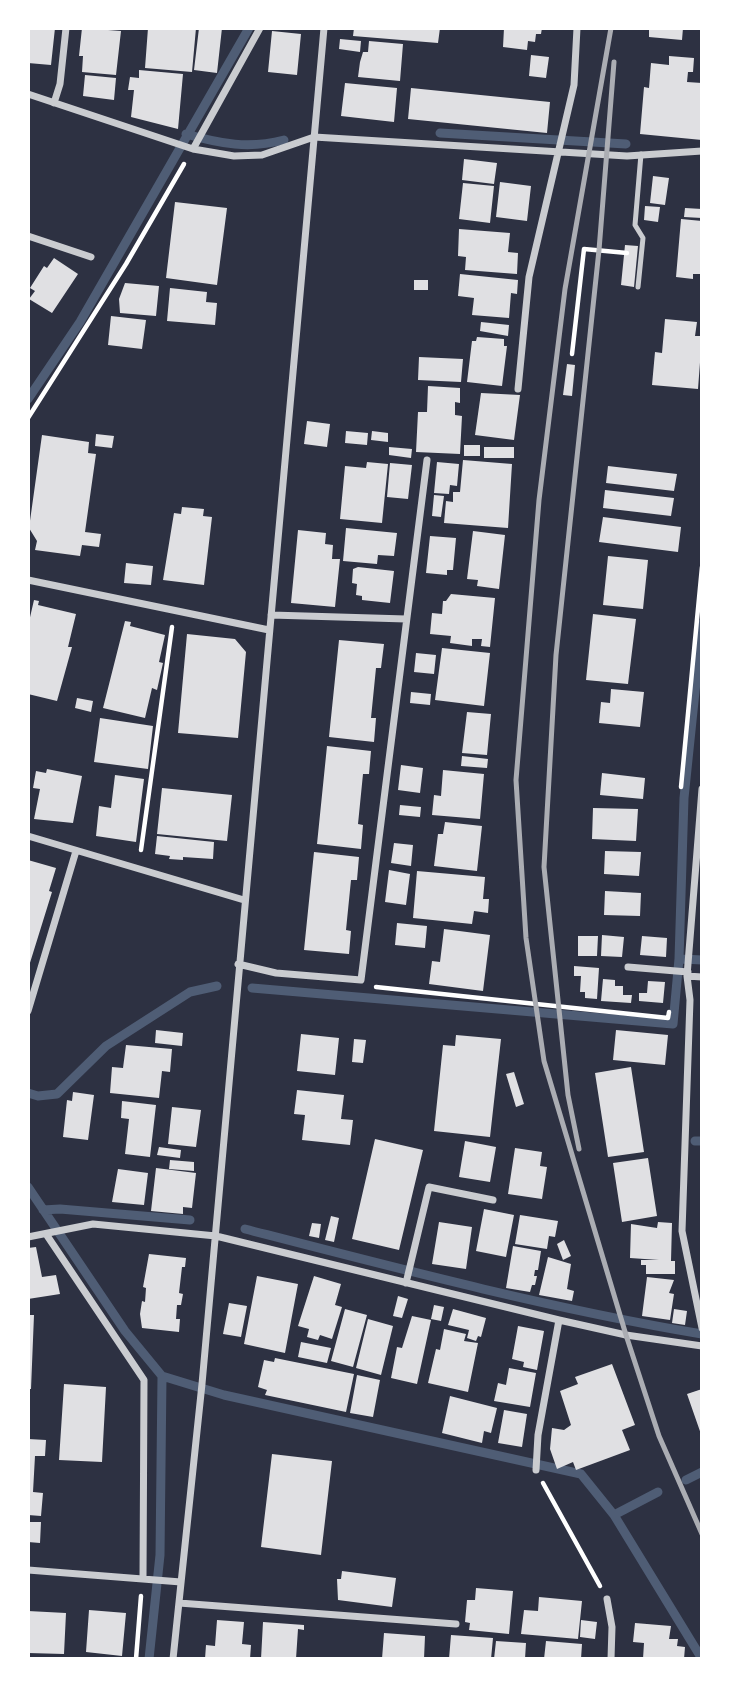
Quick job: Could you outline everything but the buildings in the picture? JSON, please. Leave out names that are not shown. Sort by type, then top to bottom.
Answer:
[{"type":"street","points":[[54,103],[60,84],[66,28]]},
{"type":"street","points":[[195,143],[260,28]]},
{"type":"street","points":[[173,1659],[216,1237],[238,964],[324,28]]},
{"type":"street","points":[[518,389],[529,277],[574,85],[577,28]]},
{"type":"street","points":[[28,94],[172,141],[195,143],[234,156],[262,155],[314,137],[560,147],[641,154],[702,151]]},
{"type":"street","points":[[28,236],[91,257]]},
{"type":"street","points":[[238,964],[276,973],[361,980],[427,460]]},
{"type":"street","points":[[28,580],[269,630]]},
{"type":"street","points":[[271,615],[406,619]]},
{"type":"street","points":[[702,789],[689,959],[683,973],[690,1000],[682,1231],[702,1328]]},
{"type":"street","points":[[28,836],[244,900]]},
{"type":"street","points":[[28,1011],[76,850]]},
{"type":"street","points":[[628,967],[702,977]]},
{"type":"street","points":[[406,1283],[429,1188],[494,1200]]},
{"type":"street","points":[[28,1237],[72,1226],[93,1224],[216,1237],[625,1335],[702,1346]]},
{"type":"street","points":[[50,1233],[144,1380],[146,1578]]},
{"type":"street","points":[[536,1470],[559,1320]]},
{"type":"street","points":[[28,1570],[181,1582]]},
{"type":"street","points":[[607,1599],[612,1627],[611,1659]]},
{"type":"street","points":[[179,1603],[456,1623]]},
{"type":"lane","points":[[638,287],[643,238],[635,225],[641,154]]},
{"type":"path","points":[[28,418],[126,264],[195,143]]},
{"type":"path","points":[[572,354],[584,249],[641,254]]},
{"type":"path","points":[[681,796],[702,567]]},
{"type":"path","points":[[138,869],[174,612]]},
{"type":"path","points":[[362,976],[378,989],[654,1016],[668,1017],[669,1006]]},
{"type":"path","points":[[536,1470],[607,1599]]},
{"type":"path","points":[[136,1659],[146,1578]]},
{"type":"waterway","points":[[28,399],[80,322],[249,28]]},
{"type":"waterway","points":[[440,133],[626,144]]},
{"type":"waterway","points":[[186,134],[235,144],[284,140]]},
{"type":"waterway","points":[[252,988],[673,1024],[679,959],[684,798],[702,624]]},
{"type":"waterway","points":[[683,959],[702,960]]},
{"type":"waterway","points":[[28,1093],[38,1096],[57,1094],[106,1046],[190,992],[217,986]]},
{"type":"waterway","points":[[695,1141],[702,1141]]},
{"type":"waterway","points":[[28,1187],[125,1331],[162,1376],[160,1555],[149,1659]]},
{"type":"waterway","points":[[43,1210],[60,1209],[190,1220]]},
{"type":"waterway","points":[[245,1229],[530,1300],[702,1334]]},
{"type":"waterway","points":[[162,1376],[224,1395],[581,1474],[614,1515],[702,1659]]},
{"type":"waterway","points":[[686,1480],[702,1472]]},
{"type":"waterway","points":[[614,1515],[658,1492]]},
{"type":"railway","points":[[611,28],[565,289],[539,500],[516,780],[526,938],[544,1061],[659,1436],[702,1534]]},
{"type":"railway","points":[[579,1149],[568,1095],[544,867],[556,655],[599,250],[614,62]]}]
